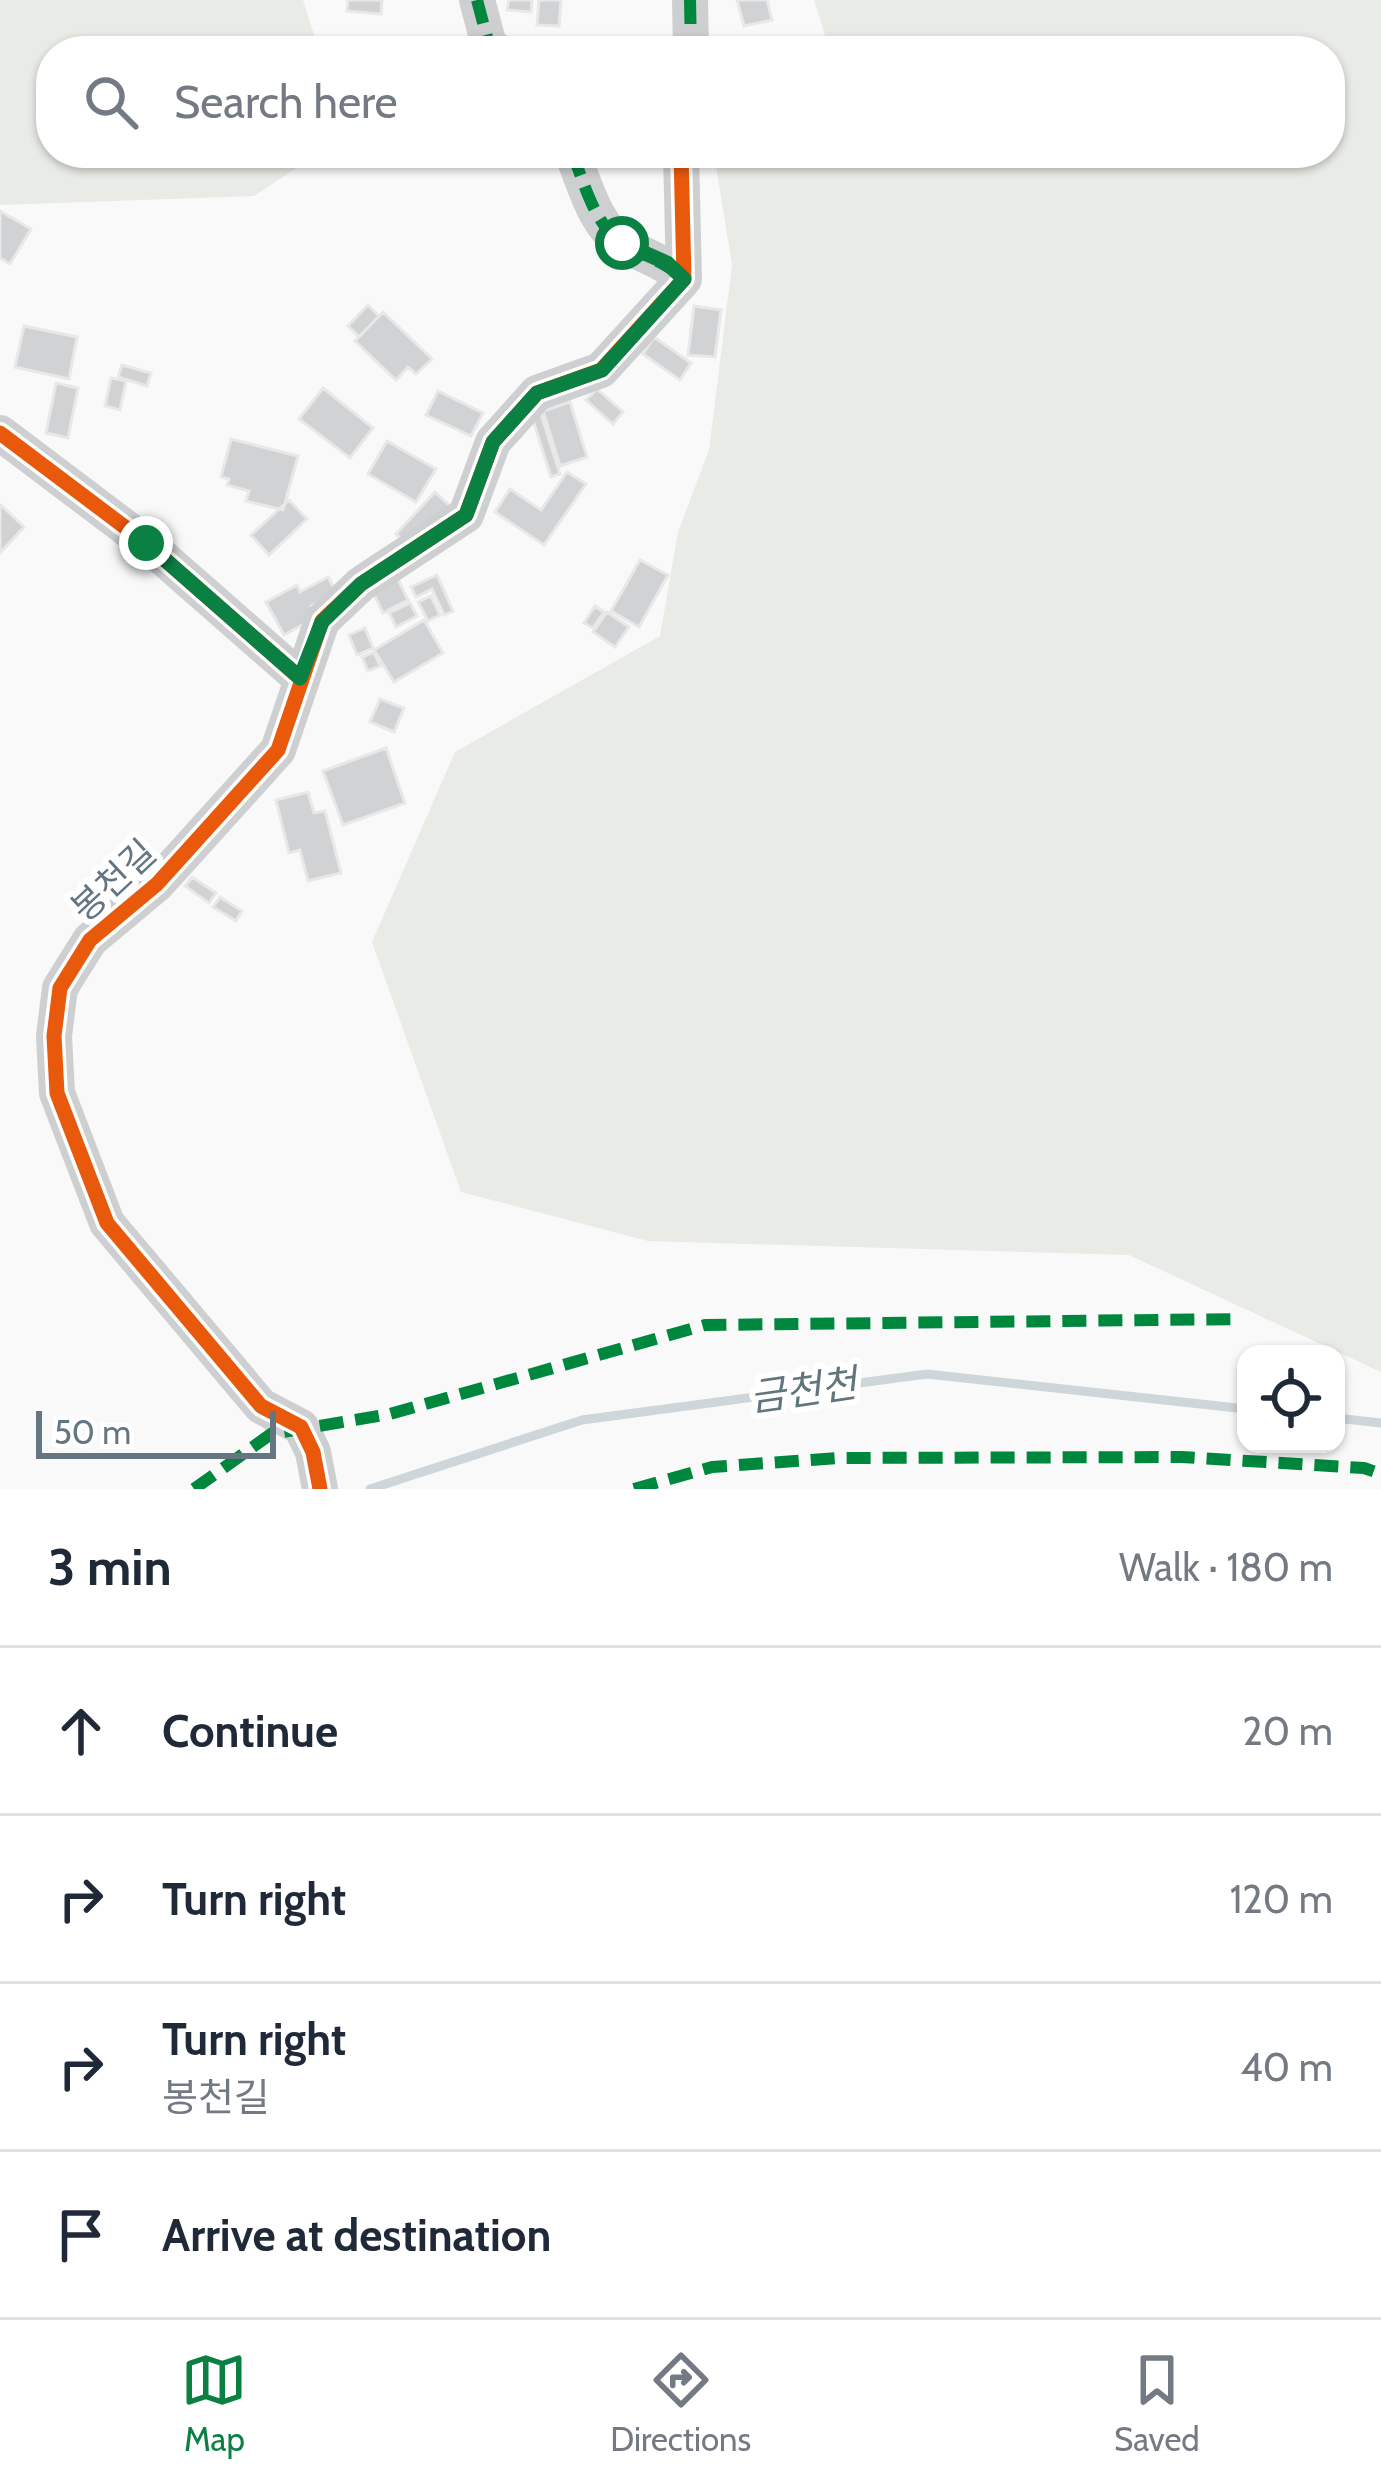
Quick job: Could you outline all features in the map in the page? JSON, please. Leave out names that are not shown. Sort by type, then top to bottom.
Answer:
[{"type":"street","points":[[477,0],[487,36]]},
{"type":"street","points":[[690,0],[691,36]]},
{"type":"street","points":[[578,168],[598,216],[622,243],[667,263],[684,279]]},
{"type":"street","points":[[681,168],[684,279]]},
{"type":"street","name":"봉천길","points":[[320,1489],[313,1452],[301,1427],[261,1406],[106,1223],[57,1094],[54,1036],[60,988],[90,940],[157,884],[278,750],[322,622],[361,584],[466,515],[493,442],[537,393],[602,370],[684,279]]},
{"type":"street","points":[[0,433],[146,543],[300,678]]},
{"type":"shaded area","points":[[0,0],[303,0],[314,36],[36,36],[36,168],[296,168],[254,196],[0,205]]},
{"type":"shaded area","points":[[814,0],[1381,0],[1381,1372],[1345,1355],[1345,1345],[1323,1345],[1129,1255],[648,1241],[461,1192],[372,942],[455,752],[660,636],[678,532],[709,450],[732,265],[716,168],[1345,168],[1345,36],[825,36]]},
{"type":"building","points":[[348,0],[382,0],[381,14],[347,11]]},
{"type":"building","points":[[509,0],[532,0],[531,12],[507,10]]},
{"type":"building","points":[[539,0],[561,0],[559,26],[537,25]]},
{"type":"building","points":[[737,0],[767,0],[772,20],[744,26]]},
{"type":"building","points":[[0,211],[31,229],[10,264],[0,258]]},
{"type":"building","points":[[368,305],[379,316],[359,337],[348,326]]},
{"type":"building","points":[[694,306],[721,310],[715,357],[688,355]]},
{"type":"building","points":[[383,312],[432,359],[416,374],[408,367],[396,380],[355,341]]},
{"type":"building","points":[[24,326],[77,337],[69,379],[15,367]]},
{"type":"building","points":[[654,337],[691,363],[680,380],[643,354]]},
{"type":"building","points":[[122,365],[151,373],[147,386],[118,377]]},
{"type":"building","points":[[111,378],[126,381],[120,410],[105,406]]},
{"type":"building","points":[[56,383],[78,388],[68,438],[46,433]]},
{"type":"building","points":[[323,388],[373,428],[350,458],[299,419]]},
{"type":"building","points":[[597,389],[623,412],[613,424],[586,400]]},
{"type":"building","points":[[438,391],[483,413],[471,436],[426,415]]},
{"type":"building","points":[[570,402],[587,457],[560,466],[543,411]]},
{"type":"building","points":[[541,414],[560,474],[551,477],[532,417]]},
{"type":"building","points":[[231,439],[298,456],[283,510],[246,501],[249,491],[227,485],[229,479],[221,477]]},
{"type":"building","points":[[387,441],[436,469],[416,502],[368,474]]},
{"type":"building","points":[[567,472],[586,484],[544,545],[495,512],[510,489],[541,510]]},
{"type":"building","points":[[435,492],[450,506],[411,547],[396,534]]},
{"type":"building","points":[[289,500],[307,519],[269,555],[251,535]]},
{"type":"building","points":[[0,506],[24,527],[0,553]]},
{"type":"building","points":[[640,560],[668,575],[639,627],[611,611]]},
{"type":"building","points":[[437,575],[453,611],[444,615],[432,589],[416,597],[411,587]]},
{"type":"building","points":[[328,577],[336,592],[311,606],[317,617],[284,635],[266,602],[297,585],[300,592]]},
{"type":"building","points":[[397,577],[408,600],[383,613],[372,590]]},
{"type":"building","points":[[431,596],[440,615],[428,621],[418,602]]},
{"type":"building","points":[[410,603],[417,616],[396,627],[389,613]]},
{"type":"building","points":[[595,606],[604,612],[593,628],[584,623]]},
{"type":"building","points":[[607,612],[629,627],[615,647],[593,632]]},
{"type":"building","points":[[424,620],[443,653],[394,682],[374,650]]},
{"type":"building","points":[[365,628],[373,648],[357,655],[349,635]]},
{"type":"building","points":[[374,652],[380,666],[368,671],[362,657]]},
{"type":"building","points":[[380,699],[404,708],[394,732],[370,722]]},
{"type":"building","points":[[386,748],[405,803],[343,825],[323,771]]},
{"type":"building","points":[[308,792],[314,813],[325,811],[341,873],[308,881],[300,850],[289,853],[276,800]]},
{"type":"building","points":[[192,877],[216,893],[209,903],[185,886]]},
{"type":"building","points":[[220,897],[242,911],[236,921],[213,907]]},
{"type":"waterway","name":"금천천","points":[[370,1489],[582,1420],[927,1374],[1237,1408]]},
{"type":"waterway","name":"금천천","points":[[1345,1419],[1381,1423]]},
{"type":"marked path","points":[[477,0],[487,36]]},
{"type":"marked path","points":[[690,0],[691,36]]},
{"type":"marked path","points":[[578,168],[592,204],[614,237],[684,279]]},
{"type":"marked path","points":[[194,1489],[271,1434],[390,1414],[705,1325],[1242,1319]]},
{"type":"marked path","points":[[634,1489],[712,1467],[837,1458],[1182,1457],[1364,1468],[1381,1474]]},
{"type":"cycle path","points":[[320,1489],[313,1452],[301,1427],[261,1406],[107,1223],[57,1093],[54,1036],[60,988],[90,940],[157,884],[278,750],[322,621],[361,584],[466,515],[493,442],[537,393],[601,370],[684,279],[681,168]]},
{"type":"cycle path","points":[[0,433],[146,543],[300,678]]},
{"type":"route","points":[[146,543],[300,678],[322,622],[361,584],[466,515],[493,442],[537,393],[602,370],[684,279],[667,263],[622,243]]}]
